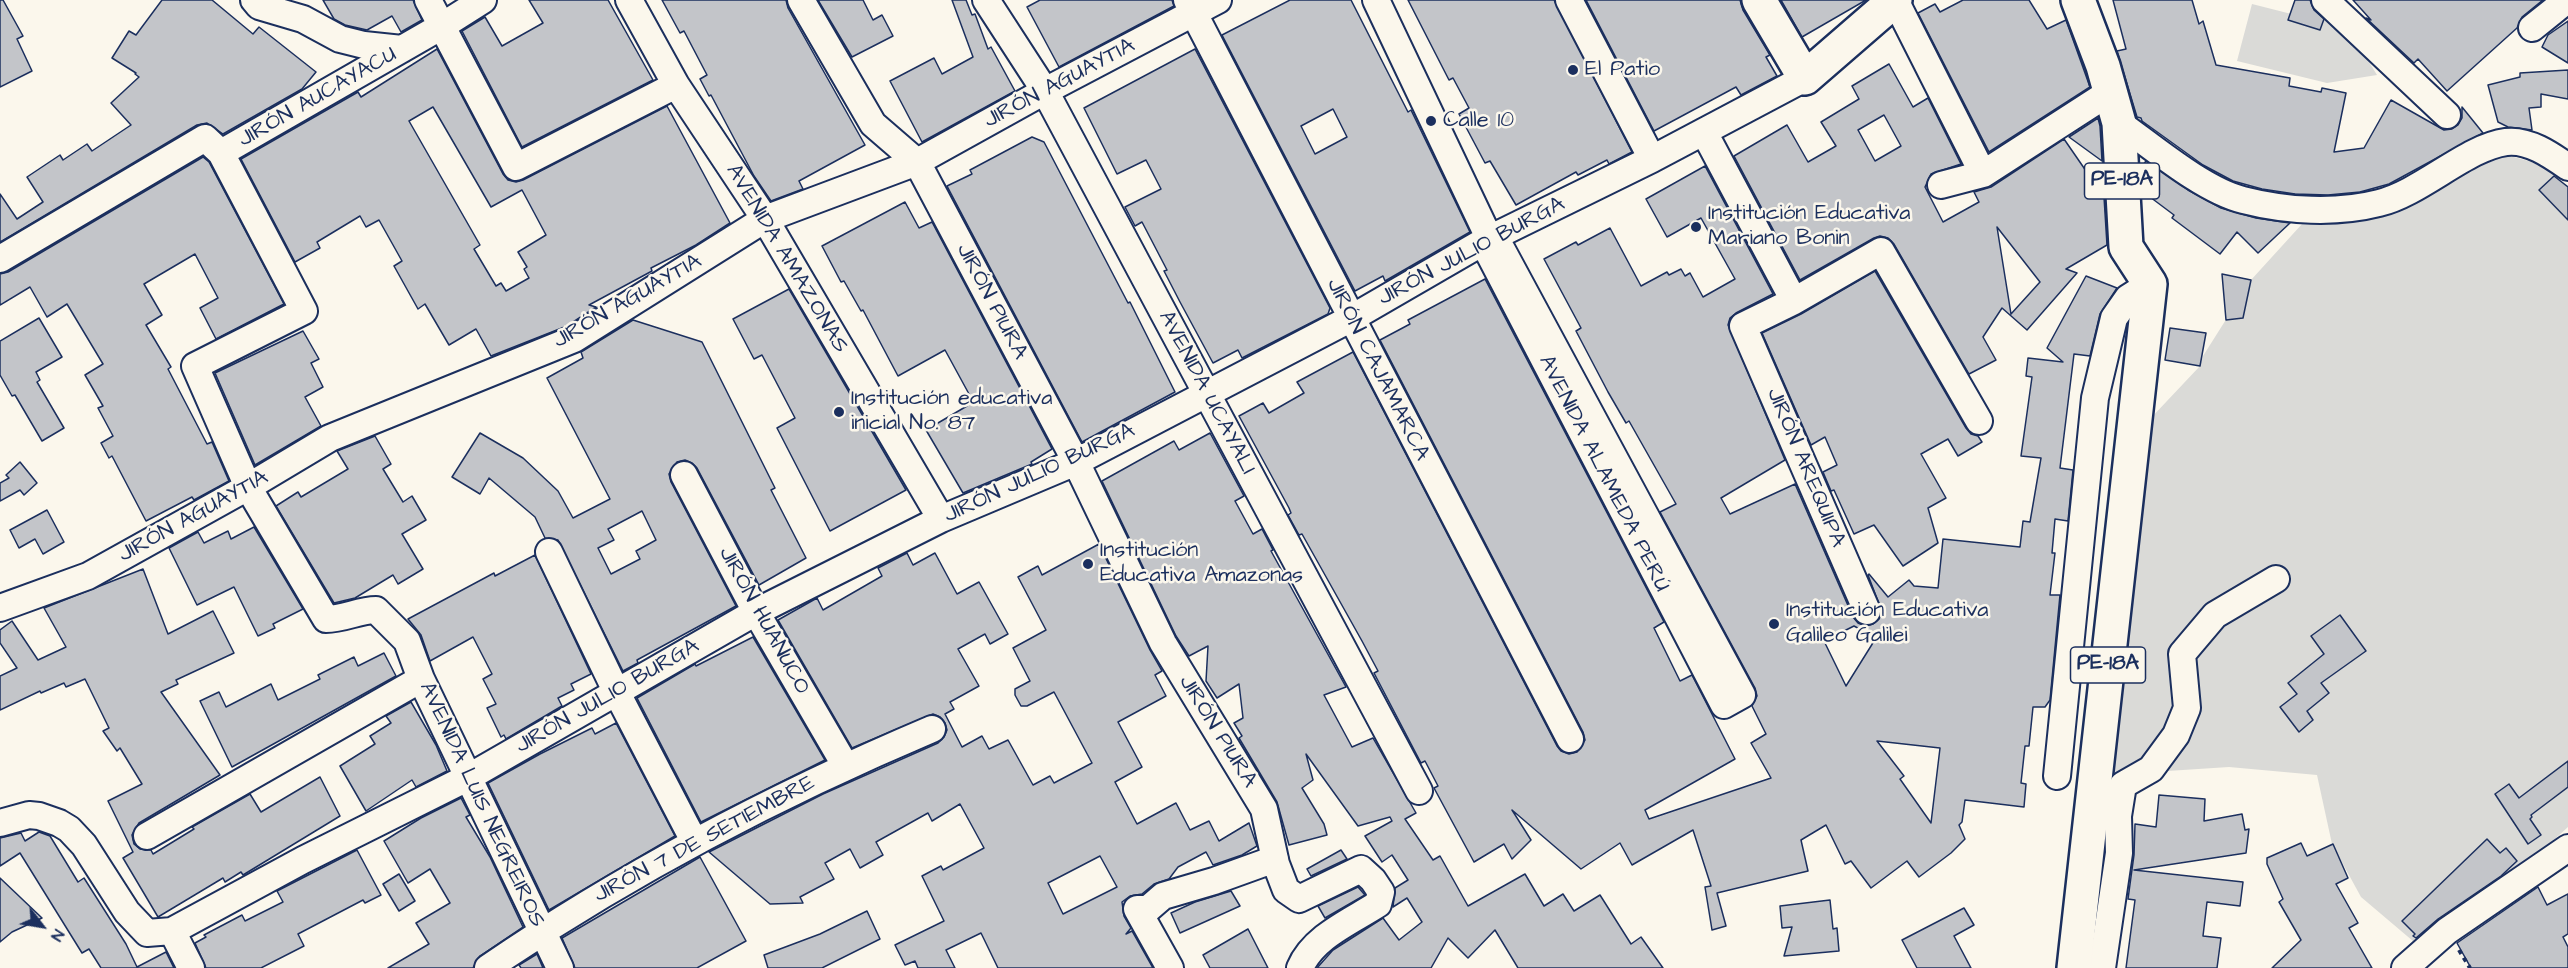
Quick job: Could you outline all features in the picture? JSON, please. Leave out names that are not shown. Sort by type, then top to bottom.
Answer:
[{"type":"highway","points":[[1759,0],[1806,78]]},
{"type":"highway","name":"JIRÓN JULIO BURGA","points":[[1806,78],[1895,0]]},
{"type":"highway","name":"PE-18A","points":[[2074,968],[2150,284],[2126,247],[2120,123],[2078,0]]},
{"type":"street","points":[[254,0],[259,6],[303,19],[340,39],[364,45],[402,49]]},
{"type":"street","points":[[428,0],[516,167],[676,86]]},
{"type":"street","name":"JIRÓN AUCAYACU","points":[[0,259],[205,138],[221,153],[483,0]]},
{"type":"street","name":"AVENIDA AMAZONAS","points":[[629,0],[676,86],[765,219],[941,519]]},
{"type":"street","name":"JIRÓN PIURA","points":[[801,0],[873,124],[917,162],[1076,462],[1163,643],[1264,809],[1275,859],[1286,890],[1299,899],[1361,869],[1373,880],[1381,892],[1378,904],[1320,941],[1306,953],[1300,968]]},
{"type":"street","name":"AVENIDA UCAYALI","points":[[986,0],[1045,91],[1419,791]]},
{"type":"street","name":"JIRÓN AGUAYTIA","points":[[0,608],[88,576],[248,487],[330,438],[574,339],[765,219],[917,162],[1045,91],[1190,6],[1218,0]]},
{"type":"street","name":"AVENIDA ALAMEDA PERÚ","points":[[1376,0],[1490,240],[1733,700]]},
{"type":"street","points":[[1569,0],[1652,159]]},
{"type":"street","points":[[1895,0],[1983,174]]},
{"type":"street","points":[[2325,0],[2447,115]]},
{"type":"street","points":[[2532,28],[2567,0]]},
{"type":"street","name":"JIRÓN CAJAMARCA","points":[[1190,6],[1569,739]]},
{"type":"street","name":"JIRÓN JULIO BURGA","points":[[172,931],[303,860],[469,777],[756,612],[941,519],[1076,462],[1350,319],[1490,240],[1652,159],[1806,78]]},
{"type":"street","points":[[1941,185],[1983,174],[2110,92]]},
{"type":"street","points":[[2120,123],[2209,184],[2241,200],[2304,209],[2341,209],[2381,203],[2420,186],[2483,149],[2506,142],[2527,144],[2568,167]]},
{"type":"street","points":[[1704,132],[1794,301],[1881,251],[1980,421]]},
{"type":"street","points":[[221,153],[304,311],[195,366],[248,487]]},
{"type":"street","points":[[2057,776],[2095,398],[2114,318],[2128,298],[2150,284]]},
{"type":"street","name":"JIRÓN AREQUIPA","points":[[1794,301],[1743,326],[1867,611]]},
{"type":"street","name":"JIRÓN HUANUCO","points":[[684,475],[756,612],[846,765]]},
{"type":"street","name":"AVENIDA LUIS NEGREIROS","points":[[248,487],[326,619],[339,619],[366,610],[376,610],[407,641],[421,679],[560,968]]},
{"type":"street","points":[[549,552],[616,692],[694,841]]},
{"type":"street","points":[[2102,968],[2119,853],[2118,816],[2122,785],[2151,769],[2176,735],[2187,708],[2182,654],[2215,615],[2276,579]]},
{"type":"street","points":[[147,836],[421,679]]},
{"type":"street","name":"JIRÓN 7 DE SETIEMBRE","points":[[488,968],[541,932],[694,841],[846,765],[932,729]]},
{"type":"street","points":[[0,823],[29,815],[39,816],[69,829],[84,845],[127,912],[147,933],[172,931],[191,968]]},
{"type":"street","points":[[2405,968],[2447,931],[2568,849]]},
{"type":"street","points":[[1170,968],[1137,909],[1148,909],[1163,896],[1275,859]]},
{"type":"shaded area","points":[[2252,4],[2319,21],[2341,16],[2377,75],[2327,83],[2237,61]]},
{"type":"shaded area","points":[[2498,154],[2537,164],[2568,189],[2568,827],[2504,885],[2420,947],[2361,897],[2332,844],[2317,775],[2229,767],[2106,775],[2150,419],[2200,366],[2203,356],[2251,280],[2302,224],[2350,222],[2386,214],[2423,197]]},
{"type":"building","points":[[0,0],[3,0],[23,36],[17,39],[32,71],[0,87]]},
{"type":"building","points":[[162,0],[212,0],[253,34],[259,27],[316,72],[302,89],[223,134],[207,123],[197,125],[0,242],[0,194],[17,219],[43,202],[27,177],[60,155],[63,160],[87,144],[92,151],[131,125],[111,103],[139,77],[112,58],[129,31],[136,35]]},
{"type":"building","points":[[323,0],[413,0],[422,20],[401,32],[392,16],[367,30],[345,25],[334,19]]},
{"type":"building","points":[[529,0],[608,0],[653,80],[522,147],[462,31],[485,17],[502,46],[543,23]]},
{"type":"building","points":[[662,0],[786,0],[788,8],[865,145],[799,181],[803,189],[771,201],[754,176],[711,95],[709,96],[700,79],[707,75],[684,31],[680,33]]},
{"type":"building","points":[[818,0],[863,0],[873,20],[882,15],[893,36],[852,57]]},
{"type":"building","points":[[952,0],[966,0],[972,15],[975,14],[988,49],[991,47],[1015,91],[922,142],[890,81],[934,58],[942,74],[973,57]]},
{"type":"building","points":[[1040,0],[1172,0],[1174,6],[1059,67],[1027,7]]},
{"type":"building","points":[[1290,0],[1351,0],[1408,112],[1411,110],[1470,232],[1385,281],[1383,276],[1355,291],[1222,35]],"holes":[[[1333,109],[1347,137],[1315,154],[1301,126]]]},
{"type":"building","points":[[1408,0],[1554,0],[1632,152],[1609,164],[1607,160],[1578,175],[1576,172],[1516,205],[1490,161],[1485,163],[1459,114],[1469,108],[1453,78],[1449,80]]},
{"type":"building","points":[[1586,0],[1740,0],[1743,10],[1770,55],[1766,57],[1777,76],[1741,95],[1736,87],[1654,131]]},
{"type":"building","points":[[1781,0],[1866,0],[1802,37]]},
{"type":"building","points":[[1963,0],[2029,0],[2047,29],[2066,20],[2090,87],[1989,152],[1918,13],[1935,4],[1940,12]]},
{"type":"building","points":[[2113,0],[2192,0],[2199,24],[2203,21],[2216,65],[2290,78],[2289,86],[2321,92],[2322,88],[2346,93],[2334,152],[2364,148],[2391,100],[2444,130],[2458,125],[2462,118],[2462,107],[2483,133],[2389,184],[2360,192],[2328,195],[2295,194],[2262,189],[2233,181],[2203,165],[2137,117],[2117,51],[2126,49]]},
{"type":"building","points":[[2295,0],[2310,0],[2314,10],[2324,19],[2320,30],[2288,20]]},
{"type":"building","points":[[2353,0],[2543,0],[2522,17],[2517,28],[2447,91],[2418,59],[2414,63],[2366,18],[2371,20]]},
{"type":"building","points":[[2568,21],[2568,63],[2542,47],[2548,35]]},
{"type":"building","points":[[437,49],[503,174],[508,180],[516,182],[667,106],[730,223],[696,245],[651,268],[652,271],[589,305],[596,307],[567,326],[491,356],[476,329],[449,345],[425,304],[418,309],[394,266],[402,261],[379,220],[366,227],[360,216],[317,242],[320,248],[295,262],[241,159],[358,92],[361,97]],"holes":[[[433,107],[491,207],[522,190],[546,235],[518,252],[527,267],[524,269],[529,278],[506,291],[501,283],[496,286],[474,249],[480,245],[409,121]]]},
{"type":"building","points":[[1195,49],[1330,308],[1328,314],[1242,358],[1238,350],[1213,363],[1164,271],[1167,270],[1142,222],[1135,226],[1125,207],[1161,189],[1146,160],[1117,174],[1084,108]]},
{"type":"building","points":[[1889,64],[1913,107],[1928,98],[1961,164],[1931,174],[1925,187],[1943,222],[1979,202],[1974,192],[1991,187],[2064,139],[2104,197],[2107,245],[2066,269],[2077,273],[2027,330],[2002,308],[1983,337],[1996,360],[1969,374],[1894,244],[1888,238],[1880,236],[1874,238],[1800,280],[1734,156],[1787,125],[1808,162],[1836,146],[1821,122],[1859,99],[1852,86]],"holes":[[[1884,115],[1901,146],[1875,161],[1858,130]],[[1997,227],[2040,282],[2011,314]]]},
{"type":"building","points":[[2568,70],[2568,99],[2541,94],[2541,107],[2529,108],[2532,130],[2508,127],[2498,122],[2488,85],[2520,77],[2520,73]]},
{"type":"building","points":[[2098,118],[2100,126],[2102,161],[2069,137]]},
{"type":"building","points":[[1032,137],[1044,142],[1128,303],[1130,302],[1175,392],[1082,442],[947,186],[972,174],[970,170]]},
{"type":"building","points":[[203,157],[209,162],[284,304],[216,339],[200,308],[218,298],[195,254],[144,284],[162,315],[146,325],[171,367],[168,369],[207,444],[212,442],[229,481],[194,500],[192,497],[146,521],[112,456],[109,458],[101,443],[113,436],[98,408],[103,406],[85,375],[103,364],[67,304],[47,317],[30,287],[0,305],[0,274],[8,272]]},
{"type":"building","points":[[2146,161],[2188,190],[2221,208],[2256,218],[2290,223],[2258,253],[2237,232],[2220,254],[2172,218],[2174,215],[2142,191],[2140,169]]},
{"type":"building","points":[[1705,166],[1773,294],[1736,313],[1730,318],[1728,325],[1785,460],[1721,498],[1730,514],[1795,484],[1853,617],[1865,626],[1873,624],[1882,612],[1869,574],[1888,597],[1909,580],[1914,586],[1938,588],[1943,539],[2020,547],[2023,521],[2030,522],[2041,458],[2021,456],[2032,377],[2026,376],[2028,358],[2063,362],[2047,348],[2086,276],[2117,288],[2100,314],[2090,356],[2074,354],[2060,468],[2073,470],[2068,521],[2055,519],[2052,553],[2055,553],[2050,595],[2060,595],[2050,700],[2045,707],[2033,707],[2029,746],[2025,746],[2021,783],[2026,784],[2024,807],[1965,800],[1962,822],[1959,825],[1965,839],[1951,853],[1919,877],[1907,861],[1871,888],[1851,861],[1845,864],[1826,825],[1801,840],[1808,871],[1717,893],[1726,926],[1712,930],[1705,887],[1711,886],[1693,830],[1632,865],[1620,843],[1581,869],[1512,810],[1531,840],[1512,859],[1504,844],[1474,862],[1434,788],[1438,786],[1425,761],[1421,763],[1374,673],[1378,671],[1302,534],[1299,535],[1288,515],[1291,513],[1289,508],[1239,416],[1263,403],[1269,413],[1304,393],[1297,382],[1353,352],[1557,746],[1561,751],[1569,754],[1577,752],[1585,740],[1583,732],[1380,340],[1410,324],[1408,320],[1485,279],[1664,622],[1654,628],[1680,681],[1692,675],[1735,759],[1645,810],[1649,819],[1771,778],[1751,743],[1766,734],[1752,706],[1757,696],[1755,688],[1660,512],[1676,504],[1629,421],[1626,423],[1608,392],[1576,331],[1581,328],[1544,259],[1610,228],[1641,286],[1667,272],[1669,275],[1681,269],[1685,276],[1690,273],[1703,297],[1735,279],[1701,218],[1667,237],[1646,199]],"holes":[[[1854,626],[1876,638],[1846,686],[1824,641]],[[1877,741],[1940,748],[1931,823],[1900,779],[1904,776]]]},
{"type":"building","points":[[2554,176],[2568,187],[2568,220],[2539,190]]},
{"type":"building","points":[[905,202],[919,228],[932,222],[1052,449],[1031,462],[1032,464],[963,493],[926,430],[967,406],[962,397],[969,394],[945,350],[898,376],[863,310],[861,311],[844,281],[841,282],[822,246]]},
{"type":"building","points":[[1875,271],[1966,428],[1971,434],[1978,436],[1982,442],[1958,456],[1948,439],[1921,454],[1946,498],[1928,508],[1938,543],[1903,566],[1874,525],[1854,534],[1823,472],[1837,465],[1825,437],[1811,445],[1762,333],[1801,314]]},
{"type":"building","points":[[2222,274],[2251,280],[2243,318],[2226,320]]},
{"type":"building","points":[[789,289],[906,490],[830,531],[777,428],[795,418],[762,355],[754,359],[733,319]]},
{"type":"building","points":[[39,318],[62,357],[36,372],[40,380],[37,382],[64,428],[42,441],[15,395],[12,396],[0,375],[0,341]]},
{"type":"building","points":[[633,320],[702,342],[775,488],[771,490],[806,558],[759,585],[697,468],[685,460],[677,462],[669,474],[671,482],[736,606],[637,660],[638,663],[623,671],[558,540],[545,538],[535,517],[489,478],[480,494],[452,477],[480,433],[523,458],[558,491],[573,518],[610,499],[547,378],[583,358],[581,352]],"holes":[[[642,511],[656,540],[636,551],[640,559],[611,574],[598,548],[614,540],[608,529]]]},
{"type":"building","points":[[2170,328],[2206,333],[2200,366],[2165,360]]},
{"type":"building","points":[[303,331],[319,359],[311,363],[323,387],[305,397],[321,426],[255,465],[215,373]]},
{"type":"building","points":[[1210,433],[1244,496],[1235,501],[1253,534],[1262,529],[1273,550],[1271,551],[1346,687],[1324,695],[1352,747],[1373,738],[1416,813],[1405,819],[1433,860],[1440,856],[1468,906],[1525,874],[1544,906],[1563,894],[1574,911],[1600,895],[1631,944],[1641,937],[1663,968],[1518,968],[1495,930],[1468,958],[1448,938],[1431,968],[1317,968],[1333,950],[1383,918],[1399,940],[1422,922],[1407,898],[1393,907],[1395,888],[1408,880],[1392,855],[1382,862],[1365,836],[1392,821],[1390,817],[1358,826],[1306,754],[1313,780],[1302,788],[1324,824],[1327,835],[1289,845],[1277,802],[1239,738],[1242,736],[1234,723],[1243,718],[1239,684],[1217,698],[1206,681],[1208,646],[1189,656],[1176,636],[1102,481],[1174,441],[1179,450]]},
{"type":"building","points":[[375,436],[391,464],[383,469],[403,502],[412,496],[426,520],[402,534],[423,569],[398,584],[393,575],[355,598],[334,603],[276,506],[298,492],[301,497],[348,469],[337,451]]},
{"type":"building","points":[[20,462],[37,483],[24,495],[20,490],[0,501],[0,483],[9,478],[6,475]]},
{"type":"building","points":[[47,510],[64,542],[43,554],[35,539],[19,548],[10,530]]},
{"type":"building","points":[[254,527],[303,609],[273,624],[275,628],[258,636],[234,587],[197,605],[169,548],[198,532],[204,543],[228,531],[231,539]]},
{"type":"building","points":[[1099,544],[1162,671],[1155,675],[1166,696],[1118,722],[1142,767],[1115,782],[1137,824],[1176,803],[1190,830],[1209,821],[1219,841],[1249,823],[1257,846],[1242,855],[1213,865],[1206,852],[1178,867],[1169,879],[1154,884],[1142,894],[1130,896],[1122,902],[1124,916],[1131,928],[1126,934],[1132,931],[1153,968],[998,968],[981,933],[946,950],[955,968],[918,968],[915,961],[905,965],[895,945],[944,921],[922,876],[941,866],[943,870],[984,848],[960,804],[932,821],[928,813],[876,842],[883,855],[860,868],[850,849],[825,863],[834,879],[800,897],[803,903],[770,904],[709,852],[823,794],[938,743],[944,737],[947,730],[945,723],[933,714],[852,748],[778,620],[817,598],[823,610],[882,576],[878,568],[907,553],[913,565],[935,553],[957,594],[979,582],[1008,634],[990,644],[985,634],[958,649],[979,686],[950,702],[954,709],[945,714],[962,747],[982,736],[989,749],[1008,740],[1033,785],[1050,776],[1054,783],[1092,763],[1054,692],[1027,706],[1021,706],[1015,695],[1015,689],[1030,681],[1013,648],[1046,630],[1018,577],[1038,566],[1042,575]],"holes":[[[1100,856],[1117,887],[1063,914],[1048,883]]]},
{"type":"building","points":[[535,555],[591,674],[571,684],[574,690],[558,698],[562,706],[506,739],[504,735],[501,737],[487,708],[496,704],[483,679],[492,674],[473,637],[430,661],[421,635],[408,619],[494,573],[495,576]]},
{"type":"building","points":[[143,569],[168,634],[213,611],[234,653],[176,680],[178,684],[161,692],[220,775],[139,823],[132,835],[134,844],[140,849],[151,850],[153,854],[194,829],[192,827],[250,794],[261,812],[320,777],[340,816],[243,875],[241,872],[225,882],[223,878],[158,917],[123,858],[133,852],[108,801],[142,784],[120,748],[117,751],[103,731],[109,728],[85,679],[66,687],[64,683],[41,693],[40,691],[0,710],[0,676],[17,668],[0,643],[0,630],[12,621],[38,660],[66,647],[44,608]]},
{"type":"building","points":[[2340,615],[2366,651],[2321,683],[2329,693],[2307,711],[2313,720],[2299,732],[2280,707],[2297,694],[2288,683],[2324,654],[2311,636]]},
{"type":"building","points":[[753,637],[825,760],[701,822],[637,698],[695,664],[696,666]]},
{"type":"building","points":[[384,653],[396,676],[232,767],[200,701],[219,692],[226,707],[271,684],[278,700],[320,679],[318,675],[354,657],[358,666]]},
{"type":"building","points":[[411,702],[436,745],[447,771],[416,787],[412,780],[366,811],[340,766],[375,744],[370,736],[391,723],[386,716]]},
{"type":"building","points":[[616,723],[675,836],[549,910],[488,783],[592,728],[595,734]]},
{"type":"building","points":[[2568,761],[2568,787],[2531,815],[2530,819],[2541,835],[2528,844],[2495,794],[2509,784],[2519,798]]},
{"type":"building","points":[[2159,795],[2205,799],[2204,821],[2242,814],[2245,830],[2249,829],[2246,853],[2134,870],[2243,882],[2240,906],[2207,902],[2203,936],[2221,938],[2217,968],[2126,968],[2135,900],[2128,899],[2134,855],[2135,824],[2156,827]]},
{"type":"building","points":[[461,798],[470,815],[466,817],[490,857],[523,927],[480,956],[473,968],[388,968],[429,944],[416,923],[450,903],[430,869],[408,883],[384,841],[421,818]]},
{"type":"building","points":[[39,832],[50,836],[78,882],[84,878],[126,944],[137,967],[166,952],[174,968],[101,968],[89,949],[82,953],[20,853],[0,866],[0,838],[21,833],[25,841]]},
{"type":"building","points":[[2487,839],[2500,853],[2506,848],[2517,861],[2501,876],[2438,919],[2416,938],[2413,936],[2415,934],[2402,921]]},
{"type":"building","points":[[2301,843],[2307,856],[2333,844],[2348,878],[2336,884],[2358,923],[2349,928],[2372,968],[2272,968],[2301,940],[2279,902],[2283,899],[2267,864],[2267,858]]},
{"type":"building","points":[[357,850],[381,895],[365,903],[363,900],[298,934],[304,946],[261,968],[206,968],[195,943],[206,937],[204,935],[242,915],[245,921],[283,902],[277,891]]},
{"type":"building","points":[[1341,850],[1347,859],[1311,876],[1307,869]]},
{"type":"building","points":[[700,857],[746,941],[697,968],[575,968],[562,938]]},
{"type":"building","points":[[399,874],[415,901],[399,911],[383,884]]},
{"type":"building","points":[[0,878],[42,918],[12,932],[0,942]]},
{"type":"building","points":[[1358,887],[1365,895],[1325,918],[1318,906]]},
{"type":"building","points":[[2538,887],[2547,905],[2568,894],[2568,934],[2563,937],[2568,947],[2568,968],[2471,968],[2457,943]]},
{"type":"building","points":[[1231,891],[1240,906],[1180,933],[1171,913],[1195,902]]},
{"type":"building","points":[[1830,900],[1833,929],[1837,928],[1839,951],[1784,956],[1792,927],[1782,928],[1780,906]]},
{"type":"building","points":[[1964,908],[1974,925],[1954,936],[1971,968],[1917,968],[1902,940]]},
{"type":"building","points":[[867,911],[880,939],[822,968],[768,968],[764,955],[820,934]]},
{"type":"building","points":[[1248,929],[1268,968],[1210,968],[1203,955]]},
{"type":"building","points":[[537,954],[543,968],[521,968],[519,965]]},
{"type":"place","name":"El Patio","points":[[1573,70]]},
{"type":"place","name":"Calle 10","points":[[1431,121]]},
{"type":"place","name":"Institución Educativa Mariano Bonin","points":[[1696,227]]},
{"type":"place","name":"Institución educativa inicial No. 87","points":[[839,412]]},
{"type":"place","name":"Institución Educativa Amazonas","points":[[1088,564]]},
{"type":"place","name":"Institución Educativa Galileo Galilei","points":[[1774,624]]}]
